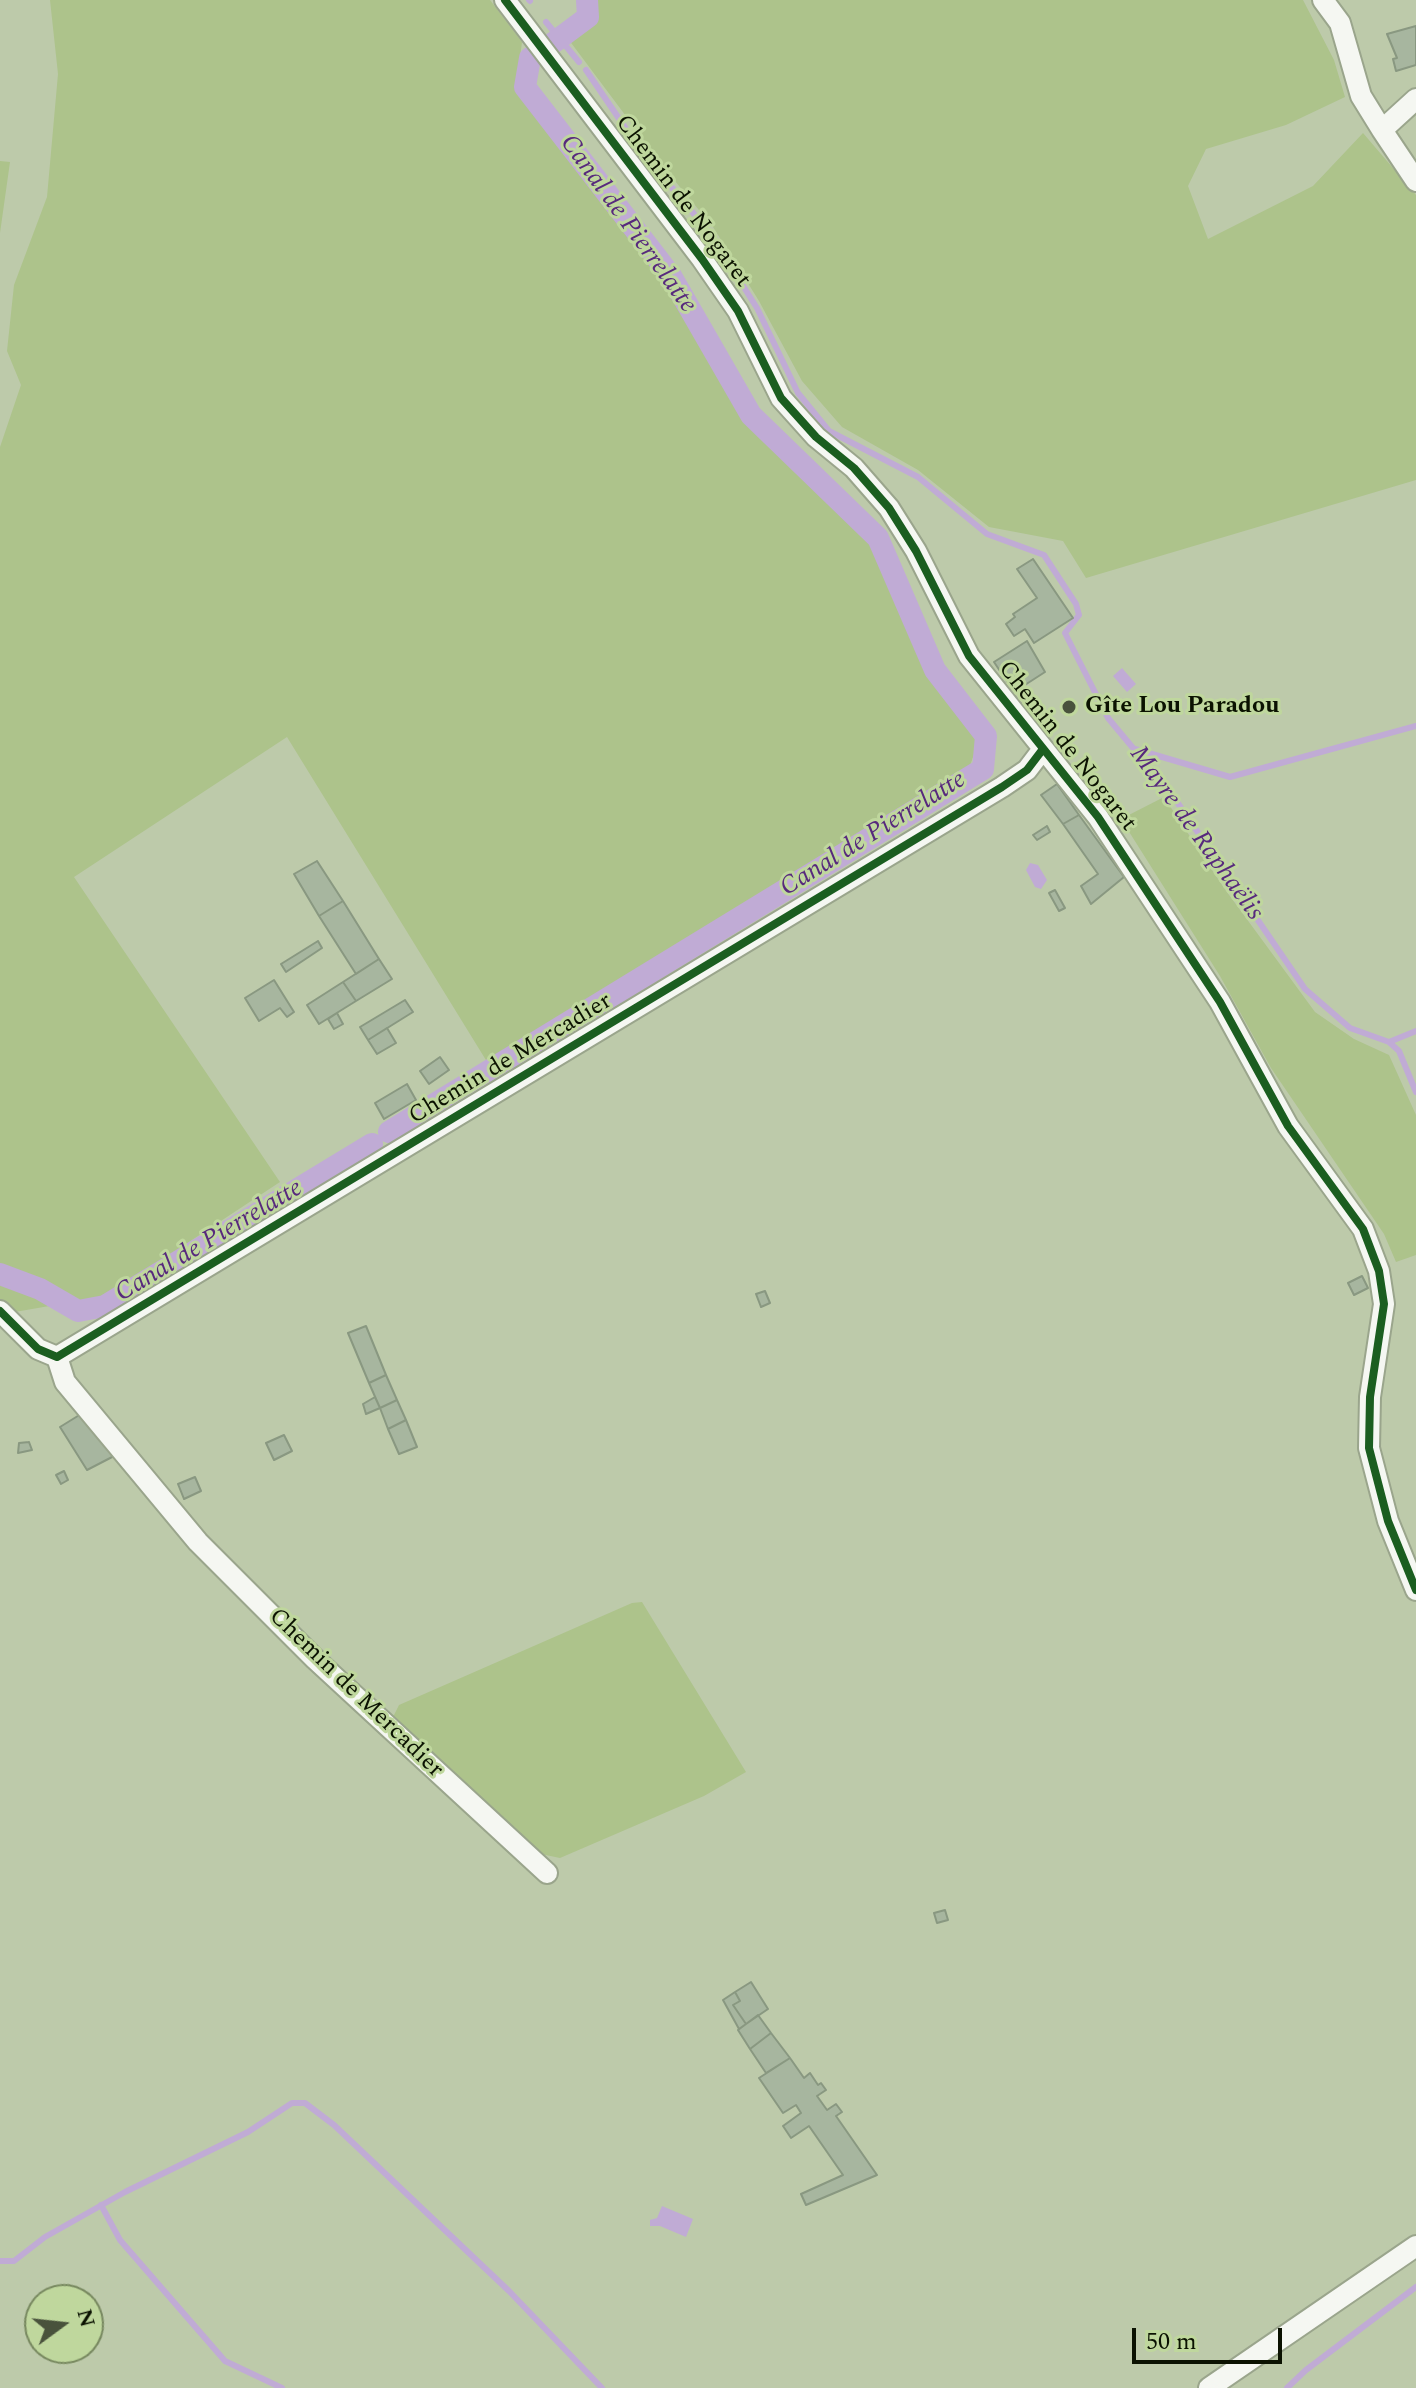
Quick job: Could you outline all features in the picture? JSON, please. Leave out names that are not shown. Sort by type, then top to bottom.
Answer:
[{"type":"street","name":"Chemin de Nogaret","points":[[505,0],[702,259],[738,311],[781,398],[816,437],[854,468],[889,508],[916,551],[969,656],[1121,851],[1220,1002],[1288,1126],[1363,1229],[1379,1271],[1384,1304],[1370,1397],[1369,1448],[1374,1479],[1395,1542],[1416,1590]]},
{"type":"street","points":[[1323,0],[1340,23],[1361,96],[1416,181]]},
{"type":"street","points":[[1382,130],[1416,99]]},
{"type":"street","name":"Chemin de Mercadier","points":[[547,1873],[315,1659],[198,1542],[65,1382],[57,1357],[1002,787],[1027,770],[1043,749]]},
{"type":"street","points":[[0,1311],[38,1349],[57,1357]]},
{"type":"street","points":[[1209,2388],[1416,2246]]},
{"type":"green space","points":[[50,0],[490,0],[522,42],[516,88],[669,282],[748,421],[869,539],[927,676],[979,739],[970,766],[489,1065],[287,737],[74,877],[280,1182],[107,1296],[9,1313],[0,1300],[0,447],[21,385],[7,351],[14,285],[47,197],[58,74]]},
{"type":"green space","points":[[595,0],[1303,0],[1334,60],[1345,97],[1286,125],[1206,149],[1188,186],[1208,239],[1313,186],[1363,133],[1416,195],[1416,480],[1086,578],[1063,541],[989,527],[918,470],[842,427],[802,381],[759,301],[713,227],[569,40],[596,23]]},
{"type":"green space","points":[[0,161],[10,162],[0,233]]},
{"type":"green space","points":[[1164,797],[1224,888],[1315,1012],[1354,1039],[1389,1055],[1416,1115],[1416,1255],[1396,1262],[1384,1234],[1271,1068],[1220,976],[1121,819]]},
{"type":"green space","points":[[642,1602],[746,1772],[704,1796],[560,1858],[541,1854],[393,1717],[399,1705],[632,1603]]},
{"type":"shaded area","points":[[1122,668],[1136,684],[1127,692],[1113,676]]},
{"type":"shaded area","points":[[1030,863],[1038,865],[1047,880],[1041,889],[1035,887],[1026,870]]},
{"type":"shaded area","points":[[662,2206],[693,2219],[686,2237],[660,2226],[650,2226],[650,2220],[657,2218]]},
{"type":"building","points":[[1416,26],[1416,65],[1396,71],[1393,59],[1397,58],[1387,34]]},
{"type":"building","points":[[1033,559],[1073,618],[1034,643],[1025,629],[1014,636],[1006,624],[1015,617],[1013,614],[1037,598],[1017,569]]},
{"type":"building","points":[[1027,641],[1045,672],[1014,692],[994,662]]},
{"type":"building","points":[[1057,784],[1079,815],[1063,824],[1041,795]]},
{"type":"building","points":[[1079,815],[1124,877],[1091,904],[1081,886],[1098,874],[1063,824]]},
{"type":"building","points":[[1047,826],[1050,832],[1037,840],[1033,835]]},
{"type":"building","points":[[317,861],[343,901],[319,916],[294,874]]},
{"type":"building","points":[[1055,890],[1065,908],[1059,911],[1049,893]]},
{"type":"building","points":[[343,901],[379,959],[356,974],[319,916]]},
{"type":"building","points":[[318,941],[322,948],[286,972],[281,964]]},
{"type":"building","points":[[379,959],[392,979],[356,1001],[343,982]]},
{"type":"building","points":[[274,980],[294,1012],[287,1017],[280,1008],[259,1021],[245,998]]},
{"type":"building","points":[[343,982],[356,1001],[319,1024],[307,1005]]},
{"type":"building","points":[[405,1000],[413,1012],[368,1040],[360,1027]]},
{"type":"building","points":[[337,1013],[343,1024],[334,1029],[328,1019]]},
{"type":"building","points":[[387,1028],[396,1043],[377,1054],[368,1040]]},
{"type":"building","points":[[440,1057],[449,1070],[429,1084],[420,1071]]},
{"type":"building","points":[[407,1084],[416,1100],[384,1119],[375,1103]]},
{"type":"building","points":[[1362,1276],[1368,1288],[1354,1295],[1348,1283]]},
{"type":"building","points":[[765,1291],[770,1303],[761,1307],[756,1294]]},
{"type":"building","points":[[366,1326],[386,1375],[369,1383],[348,1333]]},
{"type":"building","points":[[386,1375],[397,1400],[380,1408],[369,1383]]},
{"type":"building","points":[[375,1397],[380,1408],[366,1414],[363,1404]]},
{"type":"building","points":[[397,1400],[406,1420],[388,1429],[380,1408]]},
{"type":"building","points":[[81,1414],[116,1455],[87,1470],[60,1427]]},
{"type":"building","points":[[406,1420],[417,1447],[399,1454],[388,1429]]},
{"type":"building","points":[[284,1435],[292,1451],[274,1460],[266,1443]]},
{"type":"building","points":[[29,1442],[32,1450],[18,1453],[19,1443]]},
{"type":"building","points":[[64,1471],[68,1480],[61,1484],[56,1475]]},
{"type":"building","points":[[195,1477],[201,1491],[184,1499],[178,1484]]},
{"type":"building","points":[[945,1910],[948,1920],[937,1923],[934,1913]]},
{"type":"building","points":[[751,1982],[768,2009],[746,2024],[733,2005],[740,2001],[735,1992]]},
{"type":"building","points":[[735,1992],[740,2001],[733,2005],[746,2024],[739,2029],[723,2000]]},
{"type":"building","points":[[758,2015],[771,2033],[750,2049],[738,2030]]},
{"type":"building","points":[[771,2033],[790,2058],[766,2073],[750,2049]]},
{"type":"building","points":[[790,2058],[804,2078],[810,2073],[818,2085],[821,2083],[826,2090],[817,2096],[827,2110],[836,2104],[842,2112],[836,2116],[877,2175],[806,2205],[801,2194],[843,2175],[809,2126],[791,2138],[783,2126],[801,2113],[796,2105],[783,2113],[759,2078]]},
{"type":"waterway","name":"Canal de Pierrelatte","points":[[549,46],[588,17],[587,0]]},
{"type":"waterway","name":"Mayre de Raphaëlis","points":[[546,22],[579,62]]},
{"type":"waterway","name":"Canal de Pierrelatte","points":[[389,1132],[983,769],[986,736],[935,670],[878,538],[751,415],[671,276],[525,87],[530,58],[536,54]]},
{"type":"waterway","name":"Mayre de Raphaëlis","points":[[586,70],[639,148],[709,232],[757,308],[798,393],[829,431],[918,477],[987,534],[1044,555],[1076,604],[1079,615],[1065,633],[1108,718],[1173,796],[1305,989],[1350,1028],[1389,1042],[1399,1051],[1416,1092]]},
{"type":"waterway","points":[[1135,749],[1230,777],[1416,726]]},
{"type":"waterway","points":[[1389,1042],[1416,1031]]},
{"type":"waterway","name":"Canal de Pierrelatte","points":[[0,1274],[40,1289],[78,1311],[105,1306],[372,1144]]},
{"type":"waterway","points":[[0,2261],[14,2261],[45,2237],[125,2192],[248,2132],[292,2103],[305,2103],[334,2125],[509,2291],[602,2388]]},
{"type":"waterway","points":[[101,2205],[120,2240],[225,2361],[282,2388]]},
{"type":"waterway","points":[[1287,2388],[1306,2370],[1416,2287]]},
{"type":"cycle path","points":[[505,0],[702,259],[738,311],[781,398],[816,437],[854,468],[889,508],[916,551],[969,656],[1098,817],[1220,1002],[1288,1126],[1363,1229],[1379,1271],[1384,1304],[1370,1397],[1369,1448],[1388,1521],[1416,1590]]},
{"type":"cycle path","points":[[0,1311],[38,1349],[57,1357],[1002,787],[1027,770],[1043,749]]},
{"type":"place","name":"Gîte Lou Paradou","points":[[1069,707]]}]
